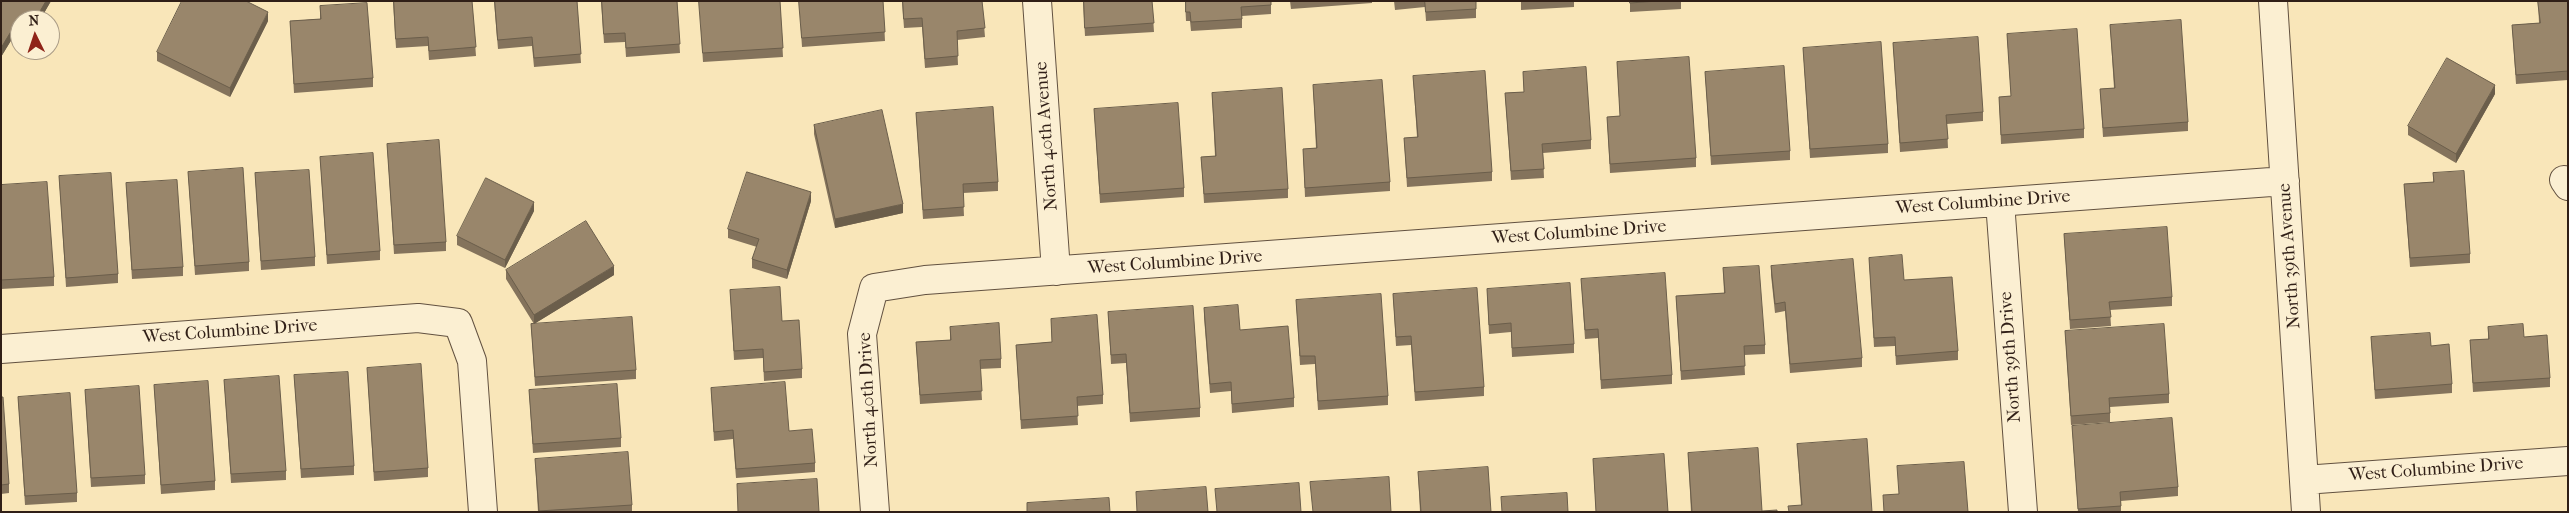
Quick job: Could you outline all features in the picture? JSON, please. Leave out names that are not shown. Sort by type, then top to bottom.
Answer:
[{"type":"street","name":"North 40th Avenue","points":[[1037,1],[1056,271]]},
{"type":"street","name":"North 39th Avenue","points":[[2273,1],[2306,512]]},
{"type":"street","name":"West Columbine Drive","points":[[874,288],[925,280],[2285,181]]},
{"type":"street","name":"North 39th Drive","points":[[2000,202],[2023,512]]},
{"type":"street","name":"North 40th Drive","points":[[874,288],[862,334],[875,512]]},
{"type":"street","name":"West Columbine Drive","points":[[1,349],[418,318],[458,323],[472,361],[483,512]]},
{"type":"street","name":"West Columbine Drive","points":[[2304,480],[2568,461]]},
{"type":"building","points":[[1,1],[46,1],[41,10],[10,10],[10,33],[1,48]]},
{"type":"building","points":[[182,1],[246,1],[268,12],[230,88],[157,52]]},
{"type":"building","points":[[394,1],[472,1],[476,47],[429,51],[428,37],[396,39]]},
{"type":"building","points":[[495,1],[577,1],[581,54],[534,58],[532,37],[498,40]]},
{"type":"building","points":[[602,1],[677,1],[680,44],[626,48],[625,33],[604,34]]},
{"type":"building","points":[[699,1],[780,1],[783,48],[703,53]]},
{"type":"building","points":[[799,1],[883,1],[885,32],[802,38]]},
{"type":"building","points":[[903,1],[982,1],[985,28],[957,31],[958,56],[925,59],[922,18],[904,19]]},
{"type":"building","points":[[1084,1],[1152,1],[1154,23],[1085,28]]},
{"type":"building","points":[[1186,1],[1271,1],[1271,5],[1241,7],[1242,19],[1191,22],[1190,12],[1186,12]]},
{"type":"building","points":[[1425,1],[1476,1],[1476,9],[1426,12]]},
{"type":"building","points":[[1630,1],[1658,1],[1630,3]]},
{"type":"building","points":[[2538,1],[2568,1],[2568,71],[2516,75],[2512,25],[2540,23]]},
{"type":"building","points":[[367,3],[373,78],[294,84],[290,21],[321,19],[320,6]]},
{"type":"building","points":[[2181,20],[2188,122],[2103,128],[2100,89],[2115,88],[2110,25]]},
{"type":"building","points":[[2077,29],[2084,129],[2001,135],[1999,97],[2011,96],[2007,34]]},
{"type":"building","points":[[1978,37],[1983,112],[1946,115],[1948,139],[1900,143],[1893,43]]},
{"type":"building","points":[[1881,42],[1888,144],[1810,149],[1803,48]]},
{"type":"building","points":[[1689,57],[1696,158],[1610,164],[1607,117],[1620,116],[1617,62]]},
{"type":"building","points":[[2447,58],[2495,85],[2456,154],[2408,126]]},
{"type":"building","points":[[1784,66],[1790,151],[1711,156],[1705,72]]},
{"type":"building","points":[[1586,67],[1591,140],[1542,144],[1544,169],[1511,171],[1505,93],[1524,92],[1523,72]]},
{"type":"building","points":[[1485,71],[1492,172],[1407,178],[1404,138],[1418,137],[1413,76]]},
{"type":"building","points":[[1382,80],[1390,182],[1305,188],[1303,149],[1317,148],[1313,85]]},
{"type":"building","points":[[1282,88],[1288,189],[1204,194],[1201,157],[1216,156],[1212,93]]},
{"type":"building","points":[[1178,103],[1184,188],[1100,194],[1094,109]]},
{"type":"building","points":[[993,107],[998,182],[963,184],[964,207],[923,210],[916,113]]},
{"type":"building","points":[[882,110],[903,204],[835,219],[814,125]]},
{"type":"building","points":[[439,140],[446,242],[394,245],[387,144]]},
{"type":"building","points":[[373,153],[380,251],[327,255],[320,157]]},
{"type":"building","points":[[243,168],[249,262],[195,266],[188,172]]},
{"type":"building","points":[[309,170],[315,257],[261,261],[255,173]]},
{"type":"building","points":[[2464,171],[2470,254],[2410,258],[2404,184],[2434,182],[2433,173]]},
{"type":"building","points":[[747,172],[811,192],[787,270],[752,259],[759,239],[728,229]]},
{"type":"building","points":[[111,173],[118,274],[66,278],[59,176]]},
{"type":"building","points":[[486,178],[534,202],[505,260],[457,236]]},
{"type":"building","points":[[177,180],[183,267],[132,270],[126,183]]},
{"type":"building","points":[[47,182],[54,277],[1,280],[1,185]]},
{"type":"building","points":[[586,221],[614,266],[534,315],[506,270]]},
{"type":"building","points":[[2167,227],[2172,297],[2109,302],[2111,317],[2070,320],[2064,234]]},
{"type":"building","points":[[1902,255],[1904,280],[1952,277],[1958,351],[1896,356],[1895,337],[1874,338],[1869,258]]},
{"type":"building","points":[[1853,259],[1862,358],[1790,364],[1785,302],[1775,304],[1771,266]]},
{"type":"building","points":[[1759,266],[1765,345],[1744,346],[1745,366],[1681,371],[1676,296],[1725,293],[1723,268]]},
{"type":"building","points":[[1665,273],[1672,375],[1601,380],[1598,329],[1585,330],[1581,279]]},
{"type":"building","points":[[1570,283],[1574,344],[1512,348],[1511,323],[1489,325],[1487,289]]},
{"type":"building","points":[[780,287],[782,321],[799,320],[802,369],[764,372],[763,349],[734,351],[730,290]]},
{"type":"building","points":[[1477,288],[1484,387],[1415,392],[1411,336],[1396,337],[1393,294]]},
{"type":"building","points":[[1381,294],[1388,396],[1318,401],[1315,356],[1300,356],[1296,300]]},
{"type":"building","points":[[1238,305],[1240,330],[1288,326],[1294,398],[1232,404],[1231,382],[1210,384],[1204,308]]},
{"type":"building","points":[[1193,306],[1200,408],[1130,413],[1126,354],[1111,355],[1108,312]]},
{"type":"building","points":[[1097,315],[1103,395],[1077,397],[1078,416],[1021,420],[1016,345],[1052,342],[1051,319]]},
{"type":"building","points":[[632,317],[636,370],[535,377],[531,324]]},
{"type":"building","points":[[999,323],[1001,359],[980,360],[982,391],[920,395],[916,342],[951,340],[950,327]]},
{"type":"building","points":[[2164,324],[2169,394],[2109,398],[2110,413],[2071,416],[2065,331]]},
{"type":"building","points":[[2523,324],[2524,337],[2547,335],[2550,378],[2473,383],[2470,340],[2489,339],[2488,327]]},
{"type":"building","points":[[2430,333],[2431,346],[2449,344],[2452,384],[2375,390],[2371,337]]},
{"type":"building","points":[[421,364],[428,468],[374,472],[367,368]]},
{"type":"building","points":[[348,372],[354,466],[301,469],[294,375]]},
{"type":"building","points":[[279,376],[286,471],[231,474],[224,380]]},
{"type":"building","points":[[208,381],[215,481],[161,485],[154,385]]},
{"type":"building","points":[[785,382],[789,431],[812,429],[815,463],[736,469],[733,430],[714,432],[711,388]]},
{"type":"building","points":[[617,384],[621,438],[533,444],[529,390]]},
{"type":"building","points":[[139,386],[145,475],[91,478],[85,390]]},
{"type":"building","points":[[70,393],[77,493],[25,496],[18,397]]},
{"type":"building","points":[[1,397],[3,397],[9,484],[1,485]]},
{"type":"building","points":[[2172,418],[2178,487],[2120,492],[2121,506],[2078,509],[2072,426]]},
{"type":"building","points":[[1867,439],[1872,512],[1789,512],[1788,506],[1802,505],[1797,444]]},
{"type":"building","points":[[1758,448],[1762,511],[1777,510],[1777,512],[1692,512],[1688,453]]},
{"type":"building","points":[[628,452],[632,505],[539,511],[535,459]]},
{"type":"building","points":[[1664,454],[1668,512],[1596,512],[1593,459]]},
{"type":"building","points":[[1964,462],[1968,512],[1884,512],[1883,495],[1899,494],[1897,466]]},
{"type":"building","points":[[1488,467],[1491,512],[1421,512],[1418,472]]},
{"type":"building","points":[[1389,477],[1391,512],[1313,512],[1310,482]]},
{"type":"building","points":[[817,479],[819,512],[738,512],[737,484]]},
{"type":"building","points":[[1299,483],[1301,512],[1217,512],[1215,489]]},
{"type":"building","points":[[1206,487],[1208,512],[1137,512],[1136,492]]},
{"type":"building","points":[[1567,493],[1568,512],[1502,512],[1501,497]]},
{"type":"building","points":[[1109,498],[1110,512],[1027,512],[1027,503]]}]
